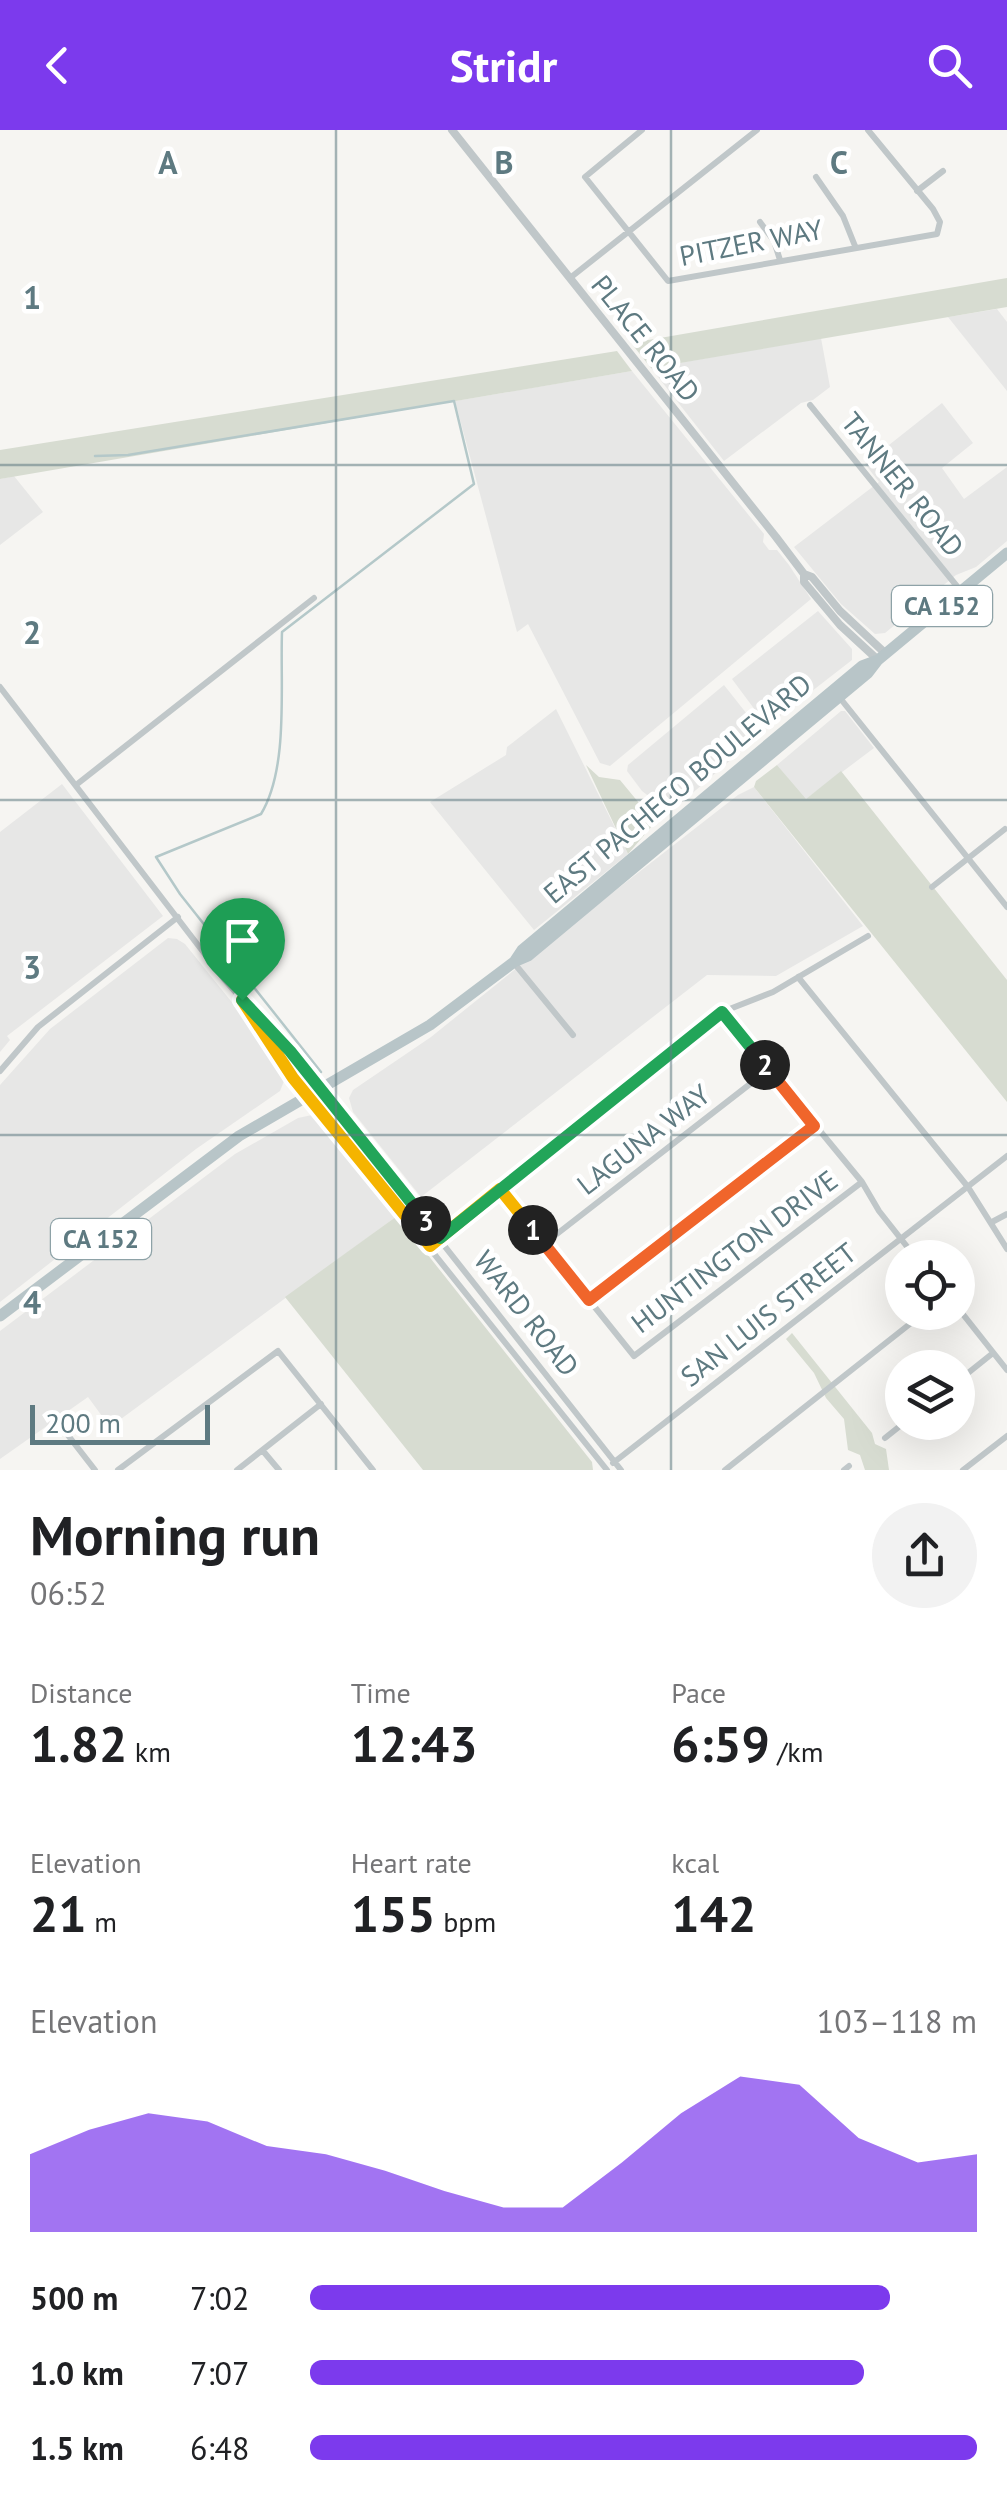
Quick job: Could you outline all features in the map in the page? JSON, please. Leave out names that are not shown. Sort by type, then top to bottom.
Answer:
[{"type":"highway","name":"EAST PACHECO BOULEVARD","points":[[0,1316],[202,1162],[430,1025],[514,962],[528,956],[1007,553]]},
{"type":"highway","name":"EAST PACHECO BOULEVARD","points":[[514,962],[522,950],[862,666],[882,657]]},
{"type":"street","name":"PLACE ROAD","points":[[452,130],[804,574],[804,582],[819,601],[862,647],[882,657]]},
{"type":"street","name":"PITZER WAY","points":[[642,130],[585,177],[668,281],[936,234],[940,222],[917,191]]},
{"type":"street","points":[[570,278],[757,130]]},
{"type":"street","points":[[868,130],[917,191],[943,170]]},
{"type":"street","points":[[816,177],[843,216],[855,246]]},
{"type":"street","points":[[760,222],[774,241],[780,260]]},
{"type":"street","name":"TANNER ROAD","points":[[810,405],[961,591]]},
{"type":"street","points":[[76,785],[314,598]]},
{"type":"street","name":"WARD ROAD","points":[[0,687],[242,1000],[307,1096],[605,1470]]},
{"type":"street","points":[[840,697],[1007,907]]},
{"type":"street","points":[[932,887],[1004,829]]},
{"type":"street","points":[[0,1072],[38,1026],[178,917]]},
{"type":"street","points":[[430,1246],[722,1012],[773,992],[868,936]]},
{"type":"street","points":[[514,962],[573,1036]]},
{"type":"street","points":[[798,978],[968,1186],[1007,1249]]},
{"type":"street","name":"WARD ROAD","points":[[242,1000],[320,1088],[621,1470]]},
{"type":"street","points":[[722,1012],[862,1182],[902,1239]]},
{"type":"street","name":"LAGUNA WAY","points":[[544,1244],[768,1070]]},
{"type":"street","points":[[500,1189],[589,1300],[814,1126]]},
{"type":"street","name":"SAN LUIS STREET","points":[[605,1470],[1007,1156]]},
{"type":"street","name":"HUNTINGTON DRIVE","points":[[589,1300],[634,1356],[862,1182]]},
{"type":"street","points":[[992,1222],[1007,1214]]},
{"type":"street","points":[[724,1470],[902,1330]]},
{"type":"street","points":[[975,1330],[1007,1370]]},
{"type":"street","points":[[118,1470],[278,1351],[373,1470]]},
{"type":"street","points":[[975,1367],[993,1353]]},
{"type":"street","points":[[237,1470],[321,1404]]},
{"type":"street","points":[[68,1434],[96,1470]]},
{"type":"street","points":[[963,1470],[1007,1436]]},
{"type":"street","points":[[263,1450],[279,1470]]},
{"type":"shaded area","points":[[1007,278],[1007,307],[651,368],[631,343]]},
{"type":"shaded area","points":[[997,309],[1007,322],[1007,391],[948,317]]},
{"type":"shaded area","points":[[821,338],[830,387],[813,400],[801,403],[724,461],[651,368]]},
{"type":"shaded area","points":[[617,351],[632,371],[0,479],[0,450]]},
{"type":"shaded area","points":[[632,371],[764,534],[763,542],[769,550],[777,550],[789,565],[811,599],[610,766],[600,763],[528,624],[517,632],[455,401]]},
{"type":"shaded area","points":[[942,403],[973,443],[942,468],[964,499],[1007,467],[1007,541],[976,567],[956,575],[885,633],[875,634],[841,604],[794,547],[879,482],[865,464]]},
{"type":"shaded area","points":[[14,476],[43,512],[0,545],[0,479]]},
{"type":"shaded area","points":[[818,611],[852,649],[852,660],[767,726],[732,679]]},
{"type":"shaded area","points":[[724,685],[762,733],[674,809],[664,808],[642,791],[627,771],[628,765]]},
{"type":"shaded area","points":[[556,709],[628,854],[534,930],[430,802],[506,755],[507,747]]},
{"type":"shaded area","points":[[841,711],[874,748],[805,800],[777,765]]},
{"type":"shaded area","points":[[586,765],[599,777],[620,780],[653,820],[628,854]]},
{"type":"shaded area","points":[[777,765],[806,799],[841,771],[1007,980],[1007,1102],[754,787]]},
{"type":"shaded area","points":[[62,784],[163,916],[7,1036],[10,1040],[0,1052],[0,832]]},
{"type":"shaded area","points":[[754,787],[863,926],[776,976],[707,975],[421,1197],[353,1112],[349,1098],[353,1090],[431,1037],[738,795]]},
{"type":"shaded area","points":[[168,938],[185,944],[251,1026],[282,1073],[280,1091],[196,1149],[0,1302],[0,1085],[50,1029]]},
{"type":"shaded area","points":[[312,1115],[324,1124],[397,1216],[110,1427],[88,1397],[0,1459],[0,1331],[235,1154],[298,1118]]},
{"type":"shaded area","points":[[397,1216],[592,1462],[593,1470],[423,1470],[285,1297]]},
{"type":"shaded area","points":[[792,1333],[872,1433],[875,1444],[886,1449],[889,1470],[865,1470],[860,1455],[848,1450],[844,1419],[786,1339]]},
{"type":"waterway","points":[[95,456],[128,455],[454,401],[474,484],[282,632],[279,750],[276,774],[261,814],[156,857],[180,894],[321,1072]]},
{"type":"route","points":[[242,1000],[290,1051],[440,1238],[500,1189],[722,1012],[814,1126],[589,1300],[500,1189],[430,1246],[293,1078],[242,1000]]}]
